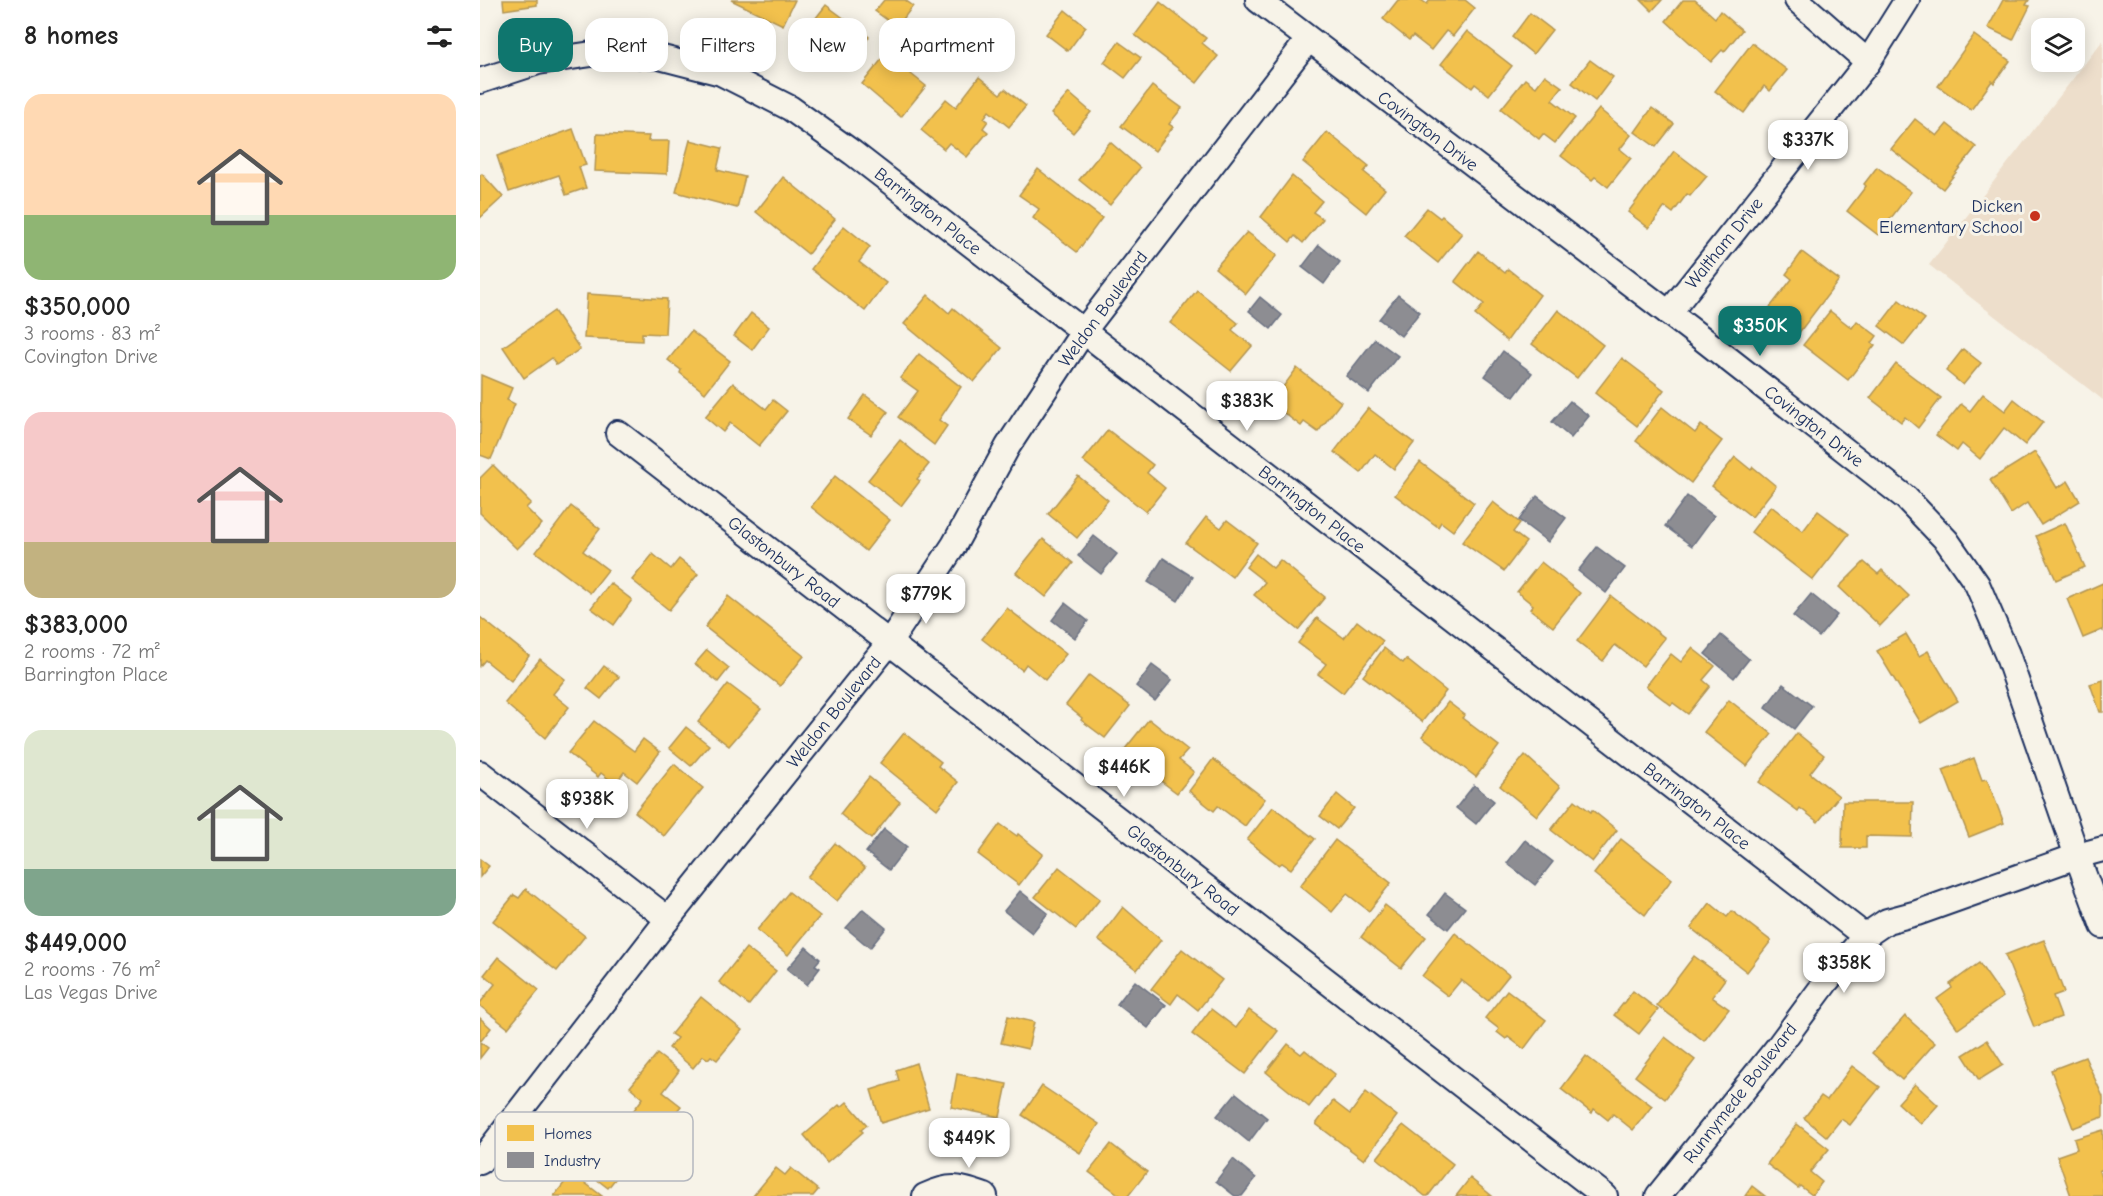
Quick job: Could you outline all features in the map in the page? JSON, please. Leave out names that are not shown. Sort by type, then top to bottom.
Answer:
[{"type":"street","name":"Covington Drive","points":[[1257,0],[1669,313],[1905,498],[1947,541],[1977,584],[2007,654],[2103,926]]},
{"type":"street","points":[[1797,0],[1868,62]]},
{"type":"street","name":"Waltham Drive","points":[[1669,313],[1868,62],[1907,0]]},
{"type":"street","name":"Weldon Boulevard","points":[[519,1112],[889,643],[954,545],[1008,446],[1083,332],[1308,40]]},
{"type":"street","name":"Barrington Place","points":[[480,81],[538,62],[605,52],[659,57],[721,74],[790,108],[854,153],[1865,936]]},
{"type":"street","name":"Glastonbury Road","points":[[618,433],[1605,1196]]},
{"type":"street","points":[[480,773],[669,919]]},
{"type":"street","name":"Runnymede Boulevard","points":[[1658,1196],[1778,1047],[1826,982],[1865,936],[1887,921],[1917,913],[2077,856],[2103,849]]},
{"type":"street","name":"Weldon Boulevard","points":[[480,1162],[495,1143]]},
{"type":"street","points":[[934,1192],[961,1188],[986,1196]]},
{"type":"shaded area","name":"Dicken Elementary School","points":[[2103,40],[2103,400],[1929,265],[2078,72],[2085,72],[2085,63]]},
{"type":"building: Homes","points":[[503,0],[537,0],[537,5],[504,10]]},
{"type":"building: Homes","points":[[731,0],[795,0],[783,25],[776,22],[776,18],[768,18]]},
{"type":"building: Homes","points":[[884,0],[905,0],[913,6],[904,18],[885,18],[875,11]]},
{"type":"building: Homes","points":[[1398,0],[1421,0],[1427,4],[1430,0],[1465,0],[1475,8],[1453,36],[1446,31],[1431,50],[1413,36],[1409,40],[1383,19]]},
{"type":"building: Homes","points":[[1641,0],[1662,0],[1652,11]]},
{"type":"building: Homes","points":[[1683,0],[1695,0],[1715,18],[1720,11],[1742,30],[1724,52],[1722,50],[1711,62],[1666,21]]},
{"type":"building: Homes","points":[[2003,0],[2029,0],[2026,5],[2030,6],[2013,40],[1988,28]]},
{"type":"building: Homes","points":[[1160,2],[1206,38],[1202,43],[1218,56],[1197,83],[1135,35]]},
{"type":"building: Homes","points":[[826,5],[843,18],[816,18]]},
{"type":"building: Homes","points":[[1065,10],[1086,27],[1068,51],[1046,34]]},
{"type":"building: Homes","points":[[1530,13],[1552,30],[1533,54],[1512,37]]},
{"type":"building: Homes","points":[[1467,31],[1512,66],[1489,95],[1475,84],[1472,88],[1441,64]]},
{"type":"building: Homes","points":[[1974,35],[2010,61],[1971,110],[1938,86]]},
{"type":"building: Homes","points":[[1119,42],[1141,58],[1125,78],[1104,62]]},
{"type":"building: Homes","points":[[1752,43],[1787,70],[1770,91],[1764,86],[1744,113],[1715,91]]},
{"type":"building: Homes","points":[[1590,60],[1613,77],[1595,101],[1572,83]]},
{"type":"building: Homes","points":[[879,63],[879,72],[908,72],[926,86],[901,117],[862,84]]},
{"type":"building: Homes","points":[[1545,75],[1562,87],[1552,100],[1575,118],[1555,143],[1543,134],[1539,139],[1501,109],[1525,79],[1536,87]]},
{"type":"building: Homes","points":[[979,77],[1000,94],[1005,89],[1026,106],[1009,127],[989,111],[984,118],[988,121],[983,128],[988,132],[967,157],[949,143],[944,149],[921,130],[946,99],[956,107]]},
{"type":"building: Homes","points":[[1152,86],[1182,108],[1169,124],[1173,127],[1155,151],[1121,126]]},
{"type":"building: Homes","points":[[1069,93],[1091,112],[1073,133],[1051,114]]},
{"type":"building: Homes","points":[[1652,108],[1674,124],[1656,147],[1635,132]]},
{"type":"building: Homes","points":[[1599,109],[1631,135],[1620,149],[1631,158],[1608,187],[1595,177],[1592,180],[1561,156]]},
{"type":"building: Homes","points":[[1915,119],[1937,136],[1947,124],[1976,147],[1943,189],[1891,149]]},
{"type":"building: Homes","points":[[573,129],[586,165],[579,167],[586,188],[566,195],[559,175],[509,192],[497,156]]},
{"type":"building: Homes","points":[[1327,132],[1369,166],[1364,172],[1385,189],[1366,213],[1303,162]]},
{"type":"building: Homes","points":[[597,134],[649,136],[648,141],[669,141],[667,174],[595,171]]},
{"type":"building: Homes","points":[[690,140],[722,148],[717,170],[745,177],[737,208],[676,192]]},
{"type":"building: Homes","points":[[1110,142],[1140,168],[1110,205],[1079,180]]},
{"type":"building: Homes","points":[[1674,151],[1707,176],[1690,196],[1687,194],[1673,213],[1665,207],[1649,228],[1628,212]]},
{"type":"building: Homes","points":[[1877,167],[1911,192],[1878,235],[1847,211]]},
{"type":"building: Homes","points":[[1038,169],[1102,218],[1077,252],[1033,218],[1039,209],[1019,195]]},
{"type":"building: Homes","points":[[482,174],[503,197],[480,218],[480,175]]},
{"type":"building: Homes","points":[[1292,176],[1322,201],[1313,212],[1323,219],[1303,243],[1295,236],[1290,242],[1261,217]]},
{"type":"building: Homes","points":[[783,177],[835,219],[808,254],[756,212]]},
{"type":"building: Homes","points":[[1427,208],[1440,218],[1442,216],[1462,233],[1438,263],[1404,236]]},
{"type":"building: Homes","points":[[844,226],[870,247],[859,262],[886,283],[865,311],[811,269]]},
{"type":"building: Homes","points":[[1247,232],[1277,255],[1246,294],[1215,268]]},
{"type":"building: Homes","points":[[1478,251],[1505,273],[1508,269],[1540,295],[1507,341],[1475,315],[1484,304],[1455,281]]},
{"type":"building: Homes","points":[[1802,252],[1839,280],[1798,334],[1767,311],[1792,279],[1786,274]]},
{"type":"building: Homes","points":[[1197,290],[1238,323],[1232,330],[1252,346],[1231,371],[1170,323]]},
{"type":"building: Homes","points":[[587,294],[667,299],[665,334],[642,333],[642,341],[584,338]]},
{"type":"building: Homes","points":[[928,295],[949,313],[953,308],[1002,348],[974,382],[904,324]]},
{"type":"building: Homes","points":[[1899,300],[1925,319],[1904,345],[1879,326]]},
{"type":"building: Homes","points":[[1558,310],[1603,345],[1577,378],[1532,344]]},
{"type":"building: Homes","points":[[554,311],[580,349],[556,365],[552,358],[524,378],[503,347]]},
{"type":"building: Homes","points":[[1830,311],[1852,328],[1857,321],[1877,336],[1872,343],[1875,345],[1848,380],[1803,345]]},
{"type":"building: Homes","points":[[751,313],[769,327],[752,350],[734,336]]},
{"type":"building: Homes","points":[[691,331],[730,361],[705,393],[668,360]]},
{"type":"building: Homes","points":[[1963,349],[1981,363],[1963,385],[1946,371]]},
{"type":"building: Homes","points":[[919,354],[961,387],[939,420],[947,426],[934,445],[898,417],[918,391],[900,378]]},
{"type":"building: Homes","points":[[1622,358],[1664,390],[1637,426],[1595,393]]},
{"type":"building: Homes","points":[[1896,364],[1941,398],[1918,428],[1905,417],[1901,422],[1870,398]]},
{"type":"building: Homes","points":[[1297,368],[1341,402],[1318,432],[1304,422],[1301,426],[1271,403]]},
{"type":"building: Homes","points":[[481,375],[512,388],[507,400],[515,404],[491,459],[480,455]]},
{"type":"building: Homes","points":[[733,383],[766,409],[773,400],[787,411],[759,446],[730,423],[723,432],[705,417]]},
{"type":"building: Homes","points":[[1983,394],[2005,411],[2014,399],[2043,422],[2025,445],[2004,428],[1980,459],[1962,444],[1957,451],[1936,435],[1961,404],[1970,411]]},
{"type":"building: Homes","points":[[865,395],[888,412],[871,435],[848,419]]},
{"type":"building: Homes","points":[[1662,407],[1695,433],[1701,425],[1722,441],[1691,483],[1636,441]]},
{"type":"building: Homes","points":[[1368,408],[1414,443],[1394,469],[1375,454],[1361,473],[1334,452]]},
{"type":"building: Homes","points":[[1108,430],[1153,465],[1147,473],[1165,488],[1146,512],[1083,461]]},
{"type":"building: Homes","points":[[900,440],[929,464],[917,479],[920,481],[901,506],[868,480]]},
{"type":"building: Homes","points":[[2035,452],[2057,488],[2068,481],[2080,501],[2041,525],[2027,503],[2011,514],[1990,480]]},
{"type":"building: Homes","points":[[1735,457],[1751,470],[1753,467],[1776,486],[1752,517],[1712,486]]},
{"type":"building: Homes","points":[[1420,462],[1474,503],[1453,531],[1441,522],[1438,527],[1395,495]]},
{"type":"building: Homes","points":[[493,465],[531,503],[526,508],[542,524],[517,549],[480,513],[480,478]]},
{"type":"building: Homes","points":[[835,476],[890,520],[866,551],[811,507]]},
{"type":"building: Homes","points":[[1078,476],[1108,500],[1077,538],[1048,514]]},
{"type":"building: Homes","points":[[1493,502],[1520,523],[1513,532],[1526,542],[1504,571],[1462,542]]},
{"type":"building: Homes","points":[[571,506],[600,529],[583,551],[608,570],[590,593],[536,552]]},
{"type":"building: Homes","points":[[1771,506],[1803,531],[1818,511],[1849,534],[1813,580],[1751,532]]},
{"type":"building: Homes","points":[[1206,517],[1221,528],[1227,520],[1257,543],[1232,577],[1186,543]]},
{"type":"building: Homes","points":[[2065,523],[2085,567],[2056,580],[2036,536]]},
{"type":"building: Homes","points":[[1043,539],[1073,563],[1046,597],[1016,573]]},
{"type":"building: Homes","points":[[653,554],[671,569],[679,559],[698,574],[669,610],[632,580]]},
{"type":"building: Homes","points":[[1256,554],[1273,568],[1280,560],[1325,597],[1298,630],[1254,595],[1265,582],[1246,567]]},
{"type":"building: Homes","points":[[1541,562],[1580,593],[1553,627],[1530,609],[1533,605],[1517,592]]},
{"type":"building: Homes","points":[[1864,562],[1878,574],[1882,570],[1909,596],[1880,626],[1839,587]]},
{"type":"building: Homes","points":[[610,583],[632,600],[614,625],[591,608]]},
{"type":"building: Homes","points":[[2103,583],[2103,631],[2083,638],[2067,599]]},
{"type":"building: Homes","points":[[728,596],[804,656],[780,686],[705,627]]},
{"type":"building: Homes","points":[[1611,596],[1665,638],[1643,666],[1615,645],[1603,661],[1577,641]]},
{"type":"building: Homes","points":[[1007,608],[1066,654],[1045,680],[1026,664],[1022,670],[982,639]]},
{"type":"building: Homes","points":[[480,617],[529,656],[511,681],[485,660],[480,666]]},
{"type":"building: Homes","points":[[1317,618],[1344,638],[1357,621],[1383,641],[1343,693],[1318,674],[1326,664],[1298,643]]},
{"type":"building: Homes","points":[[1906,634],[1919,656],[1928,651],[1958,701],[1921,723],[1877,651]]},
{"type":"building: Homes","points":[[1384,648],[1403,663],[1406,659],[1446,691],[1422,722],[1363,676]]},
{"type":"building: Homes","points":[[1692,648],[1715,666],[1703,680],[1710,686],[1688,714],[1673,703],[1671,705],[1646,686],[1671,654],[1681,662]]},
{"type":"building: Homes","points":[[707,650],[729,668],[718,682],[695,664]]},
{"type":"building: Homes","points":[[540,659],[565,679],[553,694],[569,707],[545,738],[505,703]]},
{"type":"building: Homes","points":[[604,666],[619,677],[601,699],[587,688]]},
{"type":"building: Homes","points":[[1089,675],[1130,706],[1105,738],[1066,705]]},
{"type":"building: Homes","points":[[2103,680],[2103,712],[2100,712],[2090,684]]},
{"type":"building: Homes","points":[[728,684],[761,709],[729,746],[698,722]]},
{"type":"building: Homes","points":[[1729,700],[1772,734],[1747,766],[1704,732]]},
{"type":"building: Homes","points":[[1448,702],[1465,715],[1462,718],[1499,746],[1476,777],[1422,736]]},
{"type":"building: Homes","points":[[1149,719],[1188,750],[1179,760],[1194,772],[1177,793],[1125,749]]},
{"type":"building: Homes","points":[[594,721],[634,751],[643,739],[660,752],[637,782],[624,772],[615,784],[601,773],[598,777],[568,753]]},
{"type":"building: Homes","points":[[686,727],[709,745],[691,766],[669,748]]},
{"type":"building: Homes","points":[[904,733],[941,762],[938,766],[958,782],[937,809],[880,763]]},
{"type":"building: Homes","points":[[1797,733],[1824,755],[1810,773],[1839,796],[1818,822],[1800,808],[1798,811],[1759,782]]},
{"type":"building: Homes","points":[[1525,755],[1560,787],[1537,816],[1500,786]]},
{"type":"building: Homes","points":[[1974,758],[1982,780],[1987,779],[2004,823],[1969,837],[1943,770]]},
{"type":"building: Homes","points":[[1213,759],[1265,799],[1245,826],[1218,806],[1214,811],[1189,791]]},
{"type":"building: Homes","points":[[674,764],[703,788],[664,836],[635,812]]},
{"type":"building: Homes","points":[[869,777],[900,802],[871,839],[840,814]]},
{"type":"building: Homes","points":[[1337,794],[1354,808],[1337,829],[1320,816]]},
{"type":"building: Homes","points":[[1575,800],[1617,830],[1592,862],[1551,830]]},
{"type":"building: Homes","points":[[1843,802],[1913,802],[1912,837],[1866,836],[1866,848],[1842,848]]},
{"type":"building: Homes","points":[[1273,807],[1315,839],[1291,869],[1282,863],[1279,865],[1247,840]]},
{"type":"building: Homes","points":[[1000,824],[1017,836],[1018,834],[1043,854],[1019,885],[978,854]]},
{"type":"building: Homes","points":[[1621,839],[1672,879],[1645,915],[1594,874]]},
{"type":"building: Homes","points":[[1335,840],[1391,883],[1369,911],[1347,894],[1332,912],[1300,886]]},
{"type":"building: Homes","points":[[835,843],[865,868],[837,901],[807,877]]},
{"type":"building: Homes","points":[[480,859],[489,866],[480,877]]},
{"type":"building: Homes","points":[[1059,867],[1100,899],[1076,929],[1035,897]]},
{"type":"building: Homes","points":[[526,889],[585,936],[557,971],[493,921],[514,895],[519,898]]},
{"type":"building: Homes","points":[[789,892],[820,916],[788,955],[757,930]]},
{"type":"building: Homes","points":[[1710,903],[1727,917],[1732,911],[1771,941],[1747,972],[1691,928]]},
{"type":"building: Homes","points":[[1385,905],[1426,937],[1401,968],[1361,937]]},
{"type":"building: Homes","points":[[1123,907],[1161,940],[1137,970],[1098,940]]},
{"type":"building: Homes","points":[[1455,933],[1509,975],[1488,1001],[1461,980],[1448,996],[1422,976]]},
{"type":"building: Homes","points":[[2044,940],[2064,992],[2053,996],[2061,1017],[2034,1027],[2005,955]]},
{"type":"building: Homes","points":[[746,948],[776,971],[749,1005],[719,982]]},
{"type":"building: Homes","points":[[1182,949],[1222,980],[1198,1010],[1178,994],[1171,1004],[1151,989]]},
{"type":"building: Homes","points":[[1694,956],[1725,979],[1712,997],[1729,1009],[1704,1041],[1657,1005]]},
{"type":"building: Homes","points":[[498,957],[539,990],[508,1028],[480,1006],[495,984],[484,975]]},
{"type":"building: Homes","points":[[1979,963],[2003,997],[1958,1029],[1937,999],[1952,988],[1950,984]]},
{"type":"building: Homes","points":[[1507,990],[1546,1020],[1524,1049],[1497,1032],[1499,1029],[1485,1018]]},
{"type":"building: Homes","points":[[1633,991],[1658,1010],[1639,1034],[1614,1015]]},
{"type":"building: Homes","points":[[701,997],[742,1030],[717,1060],[711,1056],[708,1059],[703,1056],[693,1068],[669,1048],[677,1038],[671,1034]]},
{"type":"building: Homes","points":[[1211,1009],[1236,1028],[1249,1010],[1278,1031],[1245,1074],[1192,1034]]},
{"type":"building: Homes","points":[[1008,1016],[1034,1022],[1028,1049],[1001,1043]]},
{"type":"building: Homes","points":[[1905,1016],[1935,1043],[1902,1080],[1872,1053]]},
{"type":"building: Homes","points":[[480,1018],[491,1028],[480,1042]]},
{"type":"building: Homes","points":[[1665,1037],[1695,1060],[1665,1099],[1635,1076]]},
{"type":"building: Homes","points":[[1987,1040],[2003,1065],[1979,1080],[1963,1055]]},
{"type":"building: Homes","points":[[480,1042],[488,1048],[480,1058]]},
{"type":"building: Homes","points":[[1288,1044],[1301,1054],[1305,1050],[1335,1074],[1309,1107],[1266,1072]]},
{"type":"building: Homes","points":[[657,1054],[679,1071],[663,1092],[681,1106],[676,1112],[634,1112],[643,1098],[630,1087]]},
{"type":"building: Homes","points":[[1586,1056],[1652,1106],[1633,1130],[1613,1114],[1608,1120],[1594,1109],[1592,1113],[1561,1089]]},
{"type":"building: Homes","points":[[2085,1057],[2103,1097],[2103,1117],[2073,1128],[2051,1070]]},
{"type":"building: Homes","points":[[916,1063],[929,1108],[881,1123],[871,1090],[899,1081],[896,1070]]},
{"type":"building: Homes","points":[[1852,1066],[1880,1087],[1850,1125],[1841,1119],[1827,1137],[1804,1118],[1821,1096],[1827,1100]]},
{"type":"building: Homes","points":[[957,1074],[1007,1084],[1000,1117],[951,1107]]},
{"type":"building: Homes","points":[[1915,1084],[1938,1105],[1921,1124],[1898,1103]]},
{"type":"building: Homes","points":[[1042,1086],[1099,1124],[1080,1153],[1022,1115]]},
{"type":"building: Homes","points":[[1366,1092],[1397,1116],[1364,1160],[1316,1124],[1333,1101],[1350,1114]]},
{"type":"building: Homes","points":[[847,1102],[867,1125],[861,1130],[863,1132],[827,1163],[804,1135],[839,1105],[841,1107]]},
{"type":"building: Homes","points":[[1797,1124],[1829,1149],[1810,1172],[1822,1182],[1812,1195],[1800,1186],[1798,1188],[1767,1164]]},
{"type":"building: Homes","points":[[1403,1125],[1453,1164],[1428,1196],[1377,1158]]},
{"type":"building: Homes","points":[[2103,1130],[2103,1169],[2099,1171],[2103,1184],[2103,1196],[2071,1196],[2057,1156],[2077,1149],[2074,1139]]},
{"type":"building: Homes","points":[[1111,1144],[1147,1172],[1128,1196],[1121,1196],[1089,1172]]},
{"type":"building: Homes","points":[[776,1168],[785,1175],[791,1168],[818,1190],[813,1196],[753,1196]]},
{"type":"building: Homes","points":[[1470,1178],[1492,1196],[1456,1196]]},
{"type":"building: Homes","points":[[566,1181],[582,1181],[602,1196],[554,1196]]},
{"type":"building: Homes","points":[[599,1181],[614,1181],[608,1188]]},
{"type":"building: Homes","points":[[1752,1186],[1765,1196],[1745,1196]]},
{"type":"building: Industry","points":[[1319,245],[1340,262],[1324,284],[1302,267]]},
{"type":"building: Industry","points":[[1398,295],[1420,312],[1401,336],[1379,319]]},
{"type":"building: Industry","points":[[1260,297],[1282,315],[1271,329],[1249,311]]},
{"type":"building: Industry","points":[[1375,339],[1398,356],[1369,393],[1346,376]]},
{"type":"building: Industry","points":[[1503,351],[1532,373],[1514,397],[1485,376]]},
{"type":"building: Industry","points":[[1570,401],[1589,416],[1571,438],[1552,422]]},
{"type":"building: Industry","points":[[1537,496],[1566,518],[1548,542],[1519,520]]},
{"type":"building: Industry","points":[[1687,496],[1714,516],[1692,546],[1665,526]]},
{"type":"building: Industry","points":[[1094,536],[1117,554],[1101,574],[1078,556]]},
{"type":"building: Industry","points":[[1597,547],[1625,568],[1606,593],[1578,571]]},
{"type":"building: Industry","points":[[1163,558],[1193,577],[1178,601],[1148,582]]},
{"type":"building: Industry","points":[[1811,594],[1837,615],[1819,637],[1793,616]]},
{"type":"building: Industry","points":[[1065,603],[1088,621],[1075,638],[1052,620]]},
{"type":"building: Industry","points":[[1721,635],[1749,659],[1734,678],[1705,654]]},
{"type":"building: Industry","points":[[1152,665],[1172,680],[1155,701],[1136,686]]},
{"type":"building: Industry","points":[[1783,684],[1812,706],[1794,729],[1765,708]]},
{"type":"building: Industry","points":[[1474,785],[1494,801],[1476,824],[1456,808]]},
{"type":"building: Industry","points":[[884,829],[907,847],[889,870],[866,852]]},
{"type":"building: Industry","points":[[1525,840],[1553,862],[1535,885],[1507,863]]},
{"type":"building: Industry","points":[[1020,891],[1048,913],[1032,933],[1004,911]]},
{"type":"building: Industry","points":[[1445,893],[1465,908],[1448,929],[1429,914]]},
{"type":"building: Industry","points":[[863,909],[886,928],[870,948],[846,928]]},
{"type":"building: Industry","points":[[806,947],[820,959],[815,965],[820,968],[807,985],[787,969]]},
{"type":"building: Industry","points":[[1135,981],[1166,1005],[1148,1028],[1117,1004]]},
{"type":"building: Industry","points":[[1236,1093],[1267,1118],[1249,1142],[1217,1116]]},
{"type":"building: Industry","points":[[1233,1159],[1256,1178],[1242,1196],[1235,1196],[1216,1181]]},
{"type":"place","name":"Dicken Elementary School","points":[[2035,216]]}]
